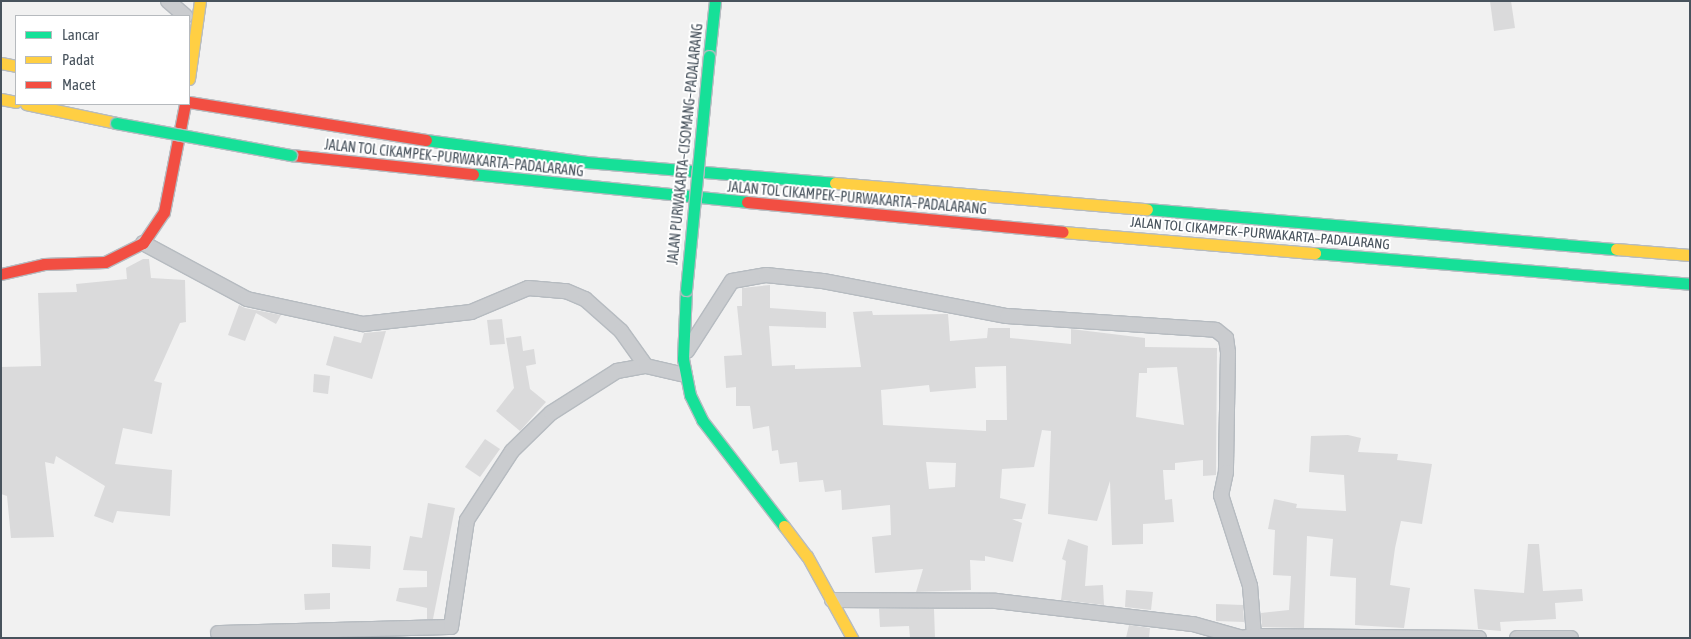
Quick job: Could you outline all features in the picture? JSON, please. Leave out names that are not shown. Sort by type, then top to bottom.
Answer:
[{"type":"highway","points":[[190,65],[193,24],[200,1]]},
{"type":"highway","name":"JALAN PURWAKARTA–CISOMANG–PADALARANG","points":[[683,359],[686,290],[715,1]]},
{"type":"highway","points":[[1,63],[15,66]]},
{"type":"highway","points":[[1,98],[15,102]]},
{"type":"highway","name":"JALAN TOL CIKAMPEK–PURWAKARTA–PADALARANG","points":[[190,102],[298,122],[586,162],[1690,255]]},
{"type":"highway","name":"JALAN TOL CIKAMPEK–PURWAKARTA–PADALARANG","points":[[31,105],[116,123],[291,155],[913,220],[1690,284]]},
{"type":"highway","points":[[1,274],[15,269],[105,262],[143,243],[164,212],[185,105]]},
{"type":"highway","points":[[683,359],[684,375],[702,420],[772,506],[832,600],[852,638]]},
{"type":"street","points":[[168,1],[184,15]]},
{"type":"street","points":[[143,243],[247,299],[364,324],[471,312],[528,288],[566,291],[585,299],[621,331],[646,366]]},
{"type":"street","points":[[1,287],[15,269]]},
{"type":"street","points":[[683,359],[732,281],[766,276],[823,281],[1007,316],[1216,330],[1226,338],[1228,352],[1226,472],[1222,495],[1250,586],[1254,636]]},
{"type":"street","points":[[218,633],[451,632],[467,520],[490,480],[551,413],[617,371],[646,366],[684,375]]},
{"type":"street","points":[[832,600],[996,601],[1193,624],[1239,638],[1254,636],[1479,638]]},
{"type":"street","points":[[1517,638],[1571,638]]},
{"type":"building","points":[[1490,1],[1511,1],[1515,28],[1494,31]]},
{"type":"building","points":[[143,259],[149,259],[151,278],[185,280],[186,322],[180,323],[154,381],[162,383],[152,434],[123,428],[115,464],[172,470],[170,516],[117,511],[113,523],[94,516],[105,486],[56,456],[54,464],[45,462],[54,537],[11,538],[7,496],[1,494],[1,367],[41,366],[38,293],[77,292],[76,284],[127,279],[126,268]]},
{"type":"building","points":[[770,285],[770,308],[826,312],[826,328],[769,326],[772,366],[795,365],[795,369],[861,367],[853,312],[872,311],[873,315],[948,314],[950,341],[987,338],[988,328],[1010,328],[1010,338],[1071,344],[1071,329],[1145,338],[1145,347],[1217,348],[1216,475],[1203,476],[1203,460],[1175,463],[1175,470],[1163,470],[1165,500],[1172,499],[1174,522],[1143,524],[1143,544],[1112,545],[1110,481],[1097,521],[1048,514],[1051,431],[1042,430],[1034,467],[1002,469],[1000,498],[1026,504],[1022,519],[1012,519],[1022,523],[1013,562],[985,556],[985,561],[970,560],[971,590],[916,592],[923,569],[875,573],[872,537],[891,535],[890,505],[842,510],[841,490],[825,492],[823,480],[799,482],[797,462],[780,464],[778,450],[772,451],[769,426],[753,429],[750,406],[736,406],[736,387],[726,388],[724,356],[742,355],[737,306],[742,306],[742,288]],"holes":[[[1006,366],[1007,420],[986,420],[986,431],[883,425],[881,390],[929,385],[930,392],[976,388],[975,367]],[[1177,367],[1184,425],[1136,417],[1139,373],[1147,373],[1147,368]],[[926,462],[956,463],[955,487],[929,489]]]},
{"type":"building","points":[[239,305],[245,308],[281,315],[276,324],[256,313],[245,341],[228,335]]},
{"type":"building","points":[[502,319],[505,344],[490,345],[487,320]]},
{"type":"building","points":[[386,331],[372,379],[326,365],[334,336],[361,343],[364,333]]},
{"type":"building","points":[[521,336],[523,351],[534,349],[536,364],[526,366],[530,389],[546,402],[520,431],[496,411],[514,388],[506,338]]},
{"type":"building","points":[[314,374],[330,376],[328,394],[313,392]]},
{"type":"building","points":[[1348,435],[1361,438],[1358,452],[1398,454],[1397,460],[1432,464],[1422,524],[1401,521],[1395,548],[1390,585],[1410,588],[1404,628],[1355,625],[1356,578],[1330,576],[1333,539],[1307,536],[1304,628],[1262,627],[1261,613],[1289,610],[1291,576],[1273,575],[1275,530],[1268,529],[1274,499],[1297,504],[1296,508],[1346,511],[1344,475],[1309,472],[1311,436]]},
{"type":"building","points":[[485,439],[500,449],[480,477],[465,467]]},
{"type":"building","points":[[428,503],[455,508],[433,619],[427,619],[427,608],[396,601],[399,588],[427,587],[427,571],[403,570],[410,536],[422,538]]},
{"type":"building","points":[[1068,539],[1088,546],[1085,586],[1103,585],[1104,605],[1061,600],[1066,561],[1062,559]]},
{"type":"building","points":[[332,544],[371,546],[370,569],[332,567]]},
{"type":"building","points":[[1528,544],[1539,544],[1543,591],[1582,589],[1583,601],[1555,603],[1556,619],[1500,622],[1501,631],[1478,629],[1474,589],[1524,593]]},
{"type":"building","points":[[1126,590],[1153,592],[1151,610],[1125,607]]},
{"type":"building","points":[[330,593],[330,609],[305,610],[304,594]]},
{"type":"building","points":[[1216,604],[1243,605],[1244,622],[1216,621]]},
{"type":"building","points":[[879,609],[934,609],[935,638],[910,638],[909,626],[880,627]]},
{"type":"building","points":[[1129,625],[1150,628],[1149,638],[1126,638]]},
{"type":"traffic: fast","points":[[709,56],[715,1]]},
{"type":"traffic: fast","points":[[686,290],[709,56]]},
{"type":"traffic: fast","points":[[116,123],[291,155]]},
{"type":"traffic: fast","points":[[426,140],[586,162],[835,183]]},
{"type":"traffic: fast","points":[[473,174],[747,202]]},
{"type":"traffic: fast","points":[[1147,209],[1616,249]]},
{"type":"traffic: fast","points":[[1315,253],[1690,284]]},
{"type":"traffic: fast","points":[[686,290],[683,359],[690,395],[702,420],[784,526]]},
{"type":"traffic: slow","points":[[190,72],[200,1]]},
{"type":"traffic: slow","points":[[1,63],[15,66]]},
{"type":"traffic: slow","points":[[1,99],[15,102]]},
{"type":"traffic: slow","points":[[31,105],[116,123]]},
{"type":"traffic: slow","points":[[835,183],[1147,209]]},
{"type":"traffic: slow","points":[[1063,232],[1315,253]]},
{"type":"traffic: slow","points":[[1616,249],[1690,255]]},
{"type":"traffic: slow","points":[[784,526],[807,556],[852,638]]},
{"type":"traffic: jam","points":[[190,102],[426,140]]},
{"type":"traffic: jam","points":[[1,274],[44,264],[105,262],[143,243],[164,212],[185,105]]},
{"type":"traffic: jam","points":[[291,155],[473,174]]},
{"type":"traffic: jam","points":[[747,202],[1063,232]]}]
